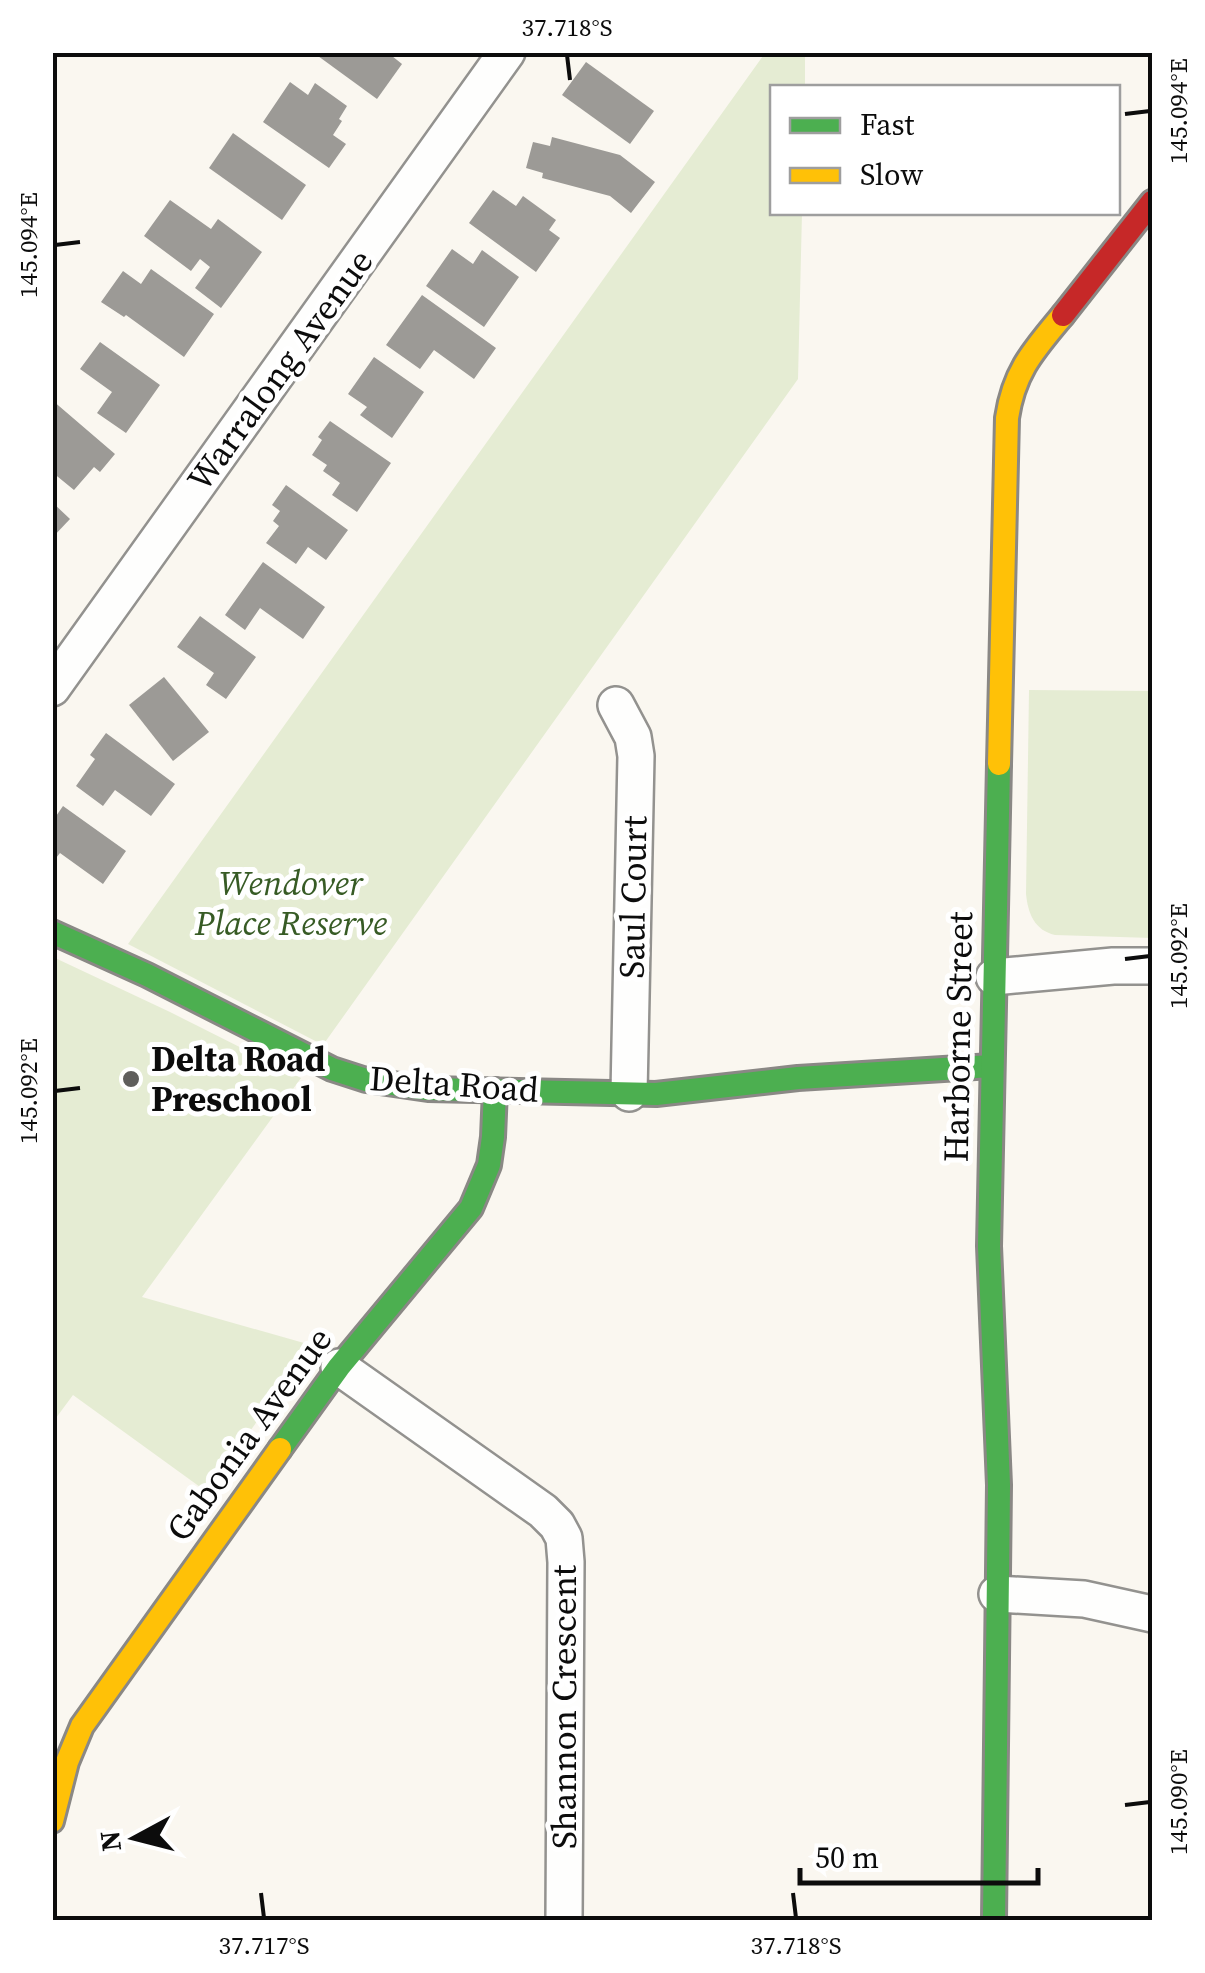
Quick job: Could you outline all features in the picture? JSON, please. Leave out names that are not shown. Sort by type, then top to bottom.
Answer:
[{"type":"street","name":"Warralong Avenue","points":[[52,688],[507,52]]},
{"type":"street","name":"Harborne Street","points":[[994,1920],[999,1485],[988,1246],[1008,402],[1016,380],[1040,342],[1152,202]]},
{"type":"street","name":"Saul Court","points":[[616,705],[633,736],[636,756],[629,1094]]},
{"type":"street","name":"Delta Road","points":[[52,932],[332,1069],[395,1086],[629,1094],[681,1093],[828,1077],[991,1082]]},
{"type":"street","points":[[995,963],[1152,966]]},
{"type":"street","name":"Gabonia Avenue","points":[[52,1821],[67,1762],[82,1726],[339,1367],[471,1208],[483,1188],[490,1163],[495,1090]]},
{"type":"street","name":"Shannon Crescent","points":[[339,1367],[543,1511],[564,1538],[564,1920]]},
{"type":"street","points":[[997,1594],[1084,1599],[1152,1614]]},
{"type":"green space","name":"Wendover Place Reserve","points":[[765,53],[805,53],[805,85],[770,85],[770,215],[802,215],[798,379],[323,1045],[128,944]]},
{"type":"green space","points":[[1029,690],[1152,691],[1152,938],[1055,935],[1037,925],[1031,914],[1026,894]]},
{"type":"green space","points":[[53,957],[301,1078],[142,1297],[311,1345],[207,1492],[73,1395],[53,1422]]},
{"type":"building","points":[[320,52],[387,52],[402,64],[377,99],[318,56]]},
{"type":"building","points":[[586,62],[654,111],[630,144],[562,95]]},
{"type":"building","points":[[290,82],[308,95],[315,83],[347,106],[333,135],[346,144],[329,168],[263,122]]},
{"type":"building","points":[[233,133],[306,185],[282,220],[209,168]]},
{"type":"building","points":[[552,137],[620,155],[655,182],[631,213],[610,196],[542,178],[543,173],[526,168],[533,142],[550,146]]},
{"type":"building","points":[[493,190],[516,206],[523,196],[556,220],[549,230],[560,238],[536,272],[469,223]]},
{"type":"building","points":[[170,200],[211,229],[218,219],[262,252],[221,308],[195,288],[210,267],[200,259],[191,271],[144,236]]},
{"type":"building","points":[[452,249],[473,264],[482,250],[519,277],[484,327],[426,286]]},
{"type":"building","points":[[151,269],[214,314],[184,357],[101,302],[123,271],[141,284]]},
{"type":"building","points":[[422,295],[496,348],[474,379],[434,350],[420,369],[386,345]]},
{"type":"building","points":[[100,342],[160,385],[126,433],[97,413],[112,392],[80,369]]},
{"type":"building","points":[[374,357],[424,392],[392,438],[360,415],[367,407],[348,394]]},
{"type":"building","points":[[52,400],[115,454],[100,472],[94,467],[74,490],[52,472]]},
{"type":"building","points":[[330,421],[391,463],[357,512],[332,495],[340,483],[323,471],[327,465],[312,455],[322,440],[318,437]]},
{"type":"building","points":[[286,485],[348,530],[326,560],[308,547],[296,564],[266,543],[279,526],[273,521],[280,511],[272,505]]},
{"type":"building","points":[[52,502],[70,519],[52,538]]},
{"type":"building","points":[[263,562],[325,607],[303,639],[260,608],[245,630],[225,615]]},
{"type":"building","points":[[200,616],[256,657],[226,699],[206,685],[214,673],[177,647]]},
{"type":"building","points":[[164,677],[209,732],[173,761],[129,705]]},
{"type":"building","points":[[106,733],[175,784],[151,816],[115,790],[103,806],[76,786],[95,759],[90,755]]},
{"type":"building","points":[[63,806],[126,851],[103,884],[60,853],[56,858],[52,856],[52,822]]},
{"type":"traffic: fast","points":[[994,1920],[999,1485],[989,1246],[999,764]]},
{"type":"traffic: fast","points":[[52,932],[147,975],[332,1069],[366,1080],[428,1089],[656,1094],[798,1078],[992,1066]]},
{"type":"traffic: fast","points":[[280,1449],[339,1367],[471,1208],[489,1165],[495,1090]]},
{"type":"traffic: slow","points":[[999,764],[1007,418],[1020,374],[1063,315]]},
{"type":"traffic: slow","points":[[52,1821],[67,1762],[82,1726],[280,1449]]},
{"type":"traffic: jam","points":[[1063,315],[1152,202]]},
{"type":"place","name":"Delta Road Preschool","points":[[131,1079]]}]
